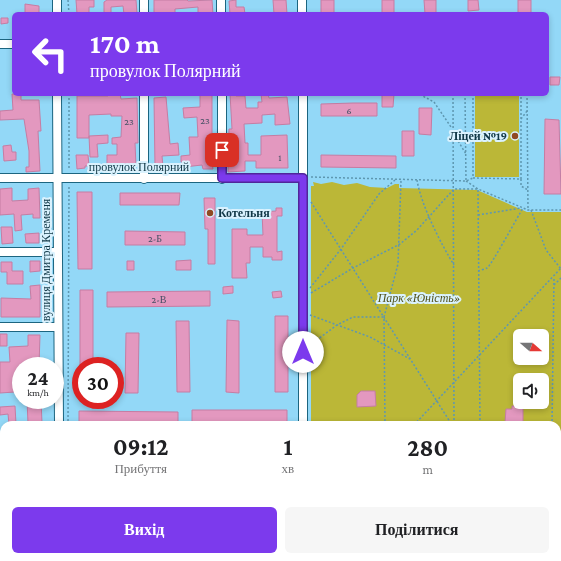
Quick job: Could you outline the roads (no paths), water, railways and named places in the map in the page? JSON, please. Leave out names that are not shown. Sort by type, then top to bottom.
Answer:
[{"type":"street","points":[[57,0],[57,12]]},
{"type":"street","points":[[144,0],[144,12]]},
{"type":"street","points":[[221,0],[221,12]]},
{"type":"street","points":[[302,0],[302,12]]},
{"type":"street","points":[[0,44],[12,44]]},
{"type":"street","name":"вулиця Дмитра Кременя","points":[[57,96],[59,421]]},
{"type":"street","points":[[144,96],[144,179]]},
{"type":"street","points":[[222,96],[222,178]]},
{"type":"street","points":[[303,96],[306,177],[303,194],[303,421]]},
{"type":"street","name":"провулок Полярний","points":[[0,178],[144,179],[306,177]]},
{"type":"street","points":[[0,252],[58,252]]},
{"type":"street","points":[[0,327],[58,327]]},
{"type":"place","name":"Ліцей №19","points":[[515,136]]},
{"type":"place","name":"Котельня","points":[[210,213]]},
{"type":"park label","name":"Парк «Юність»","points":[[419,298]]}]
